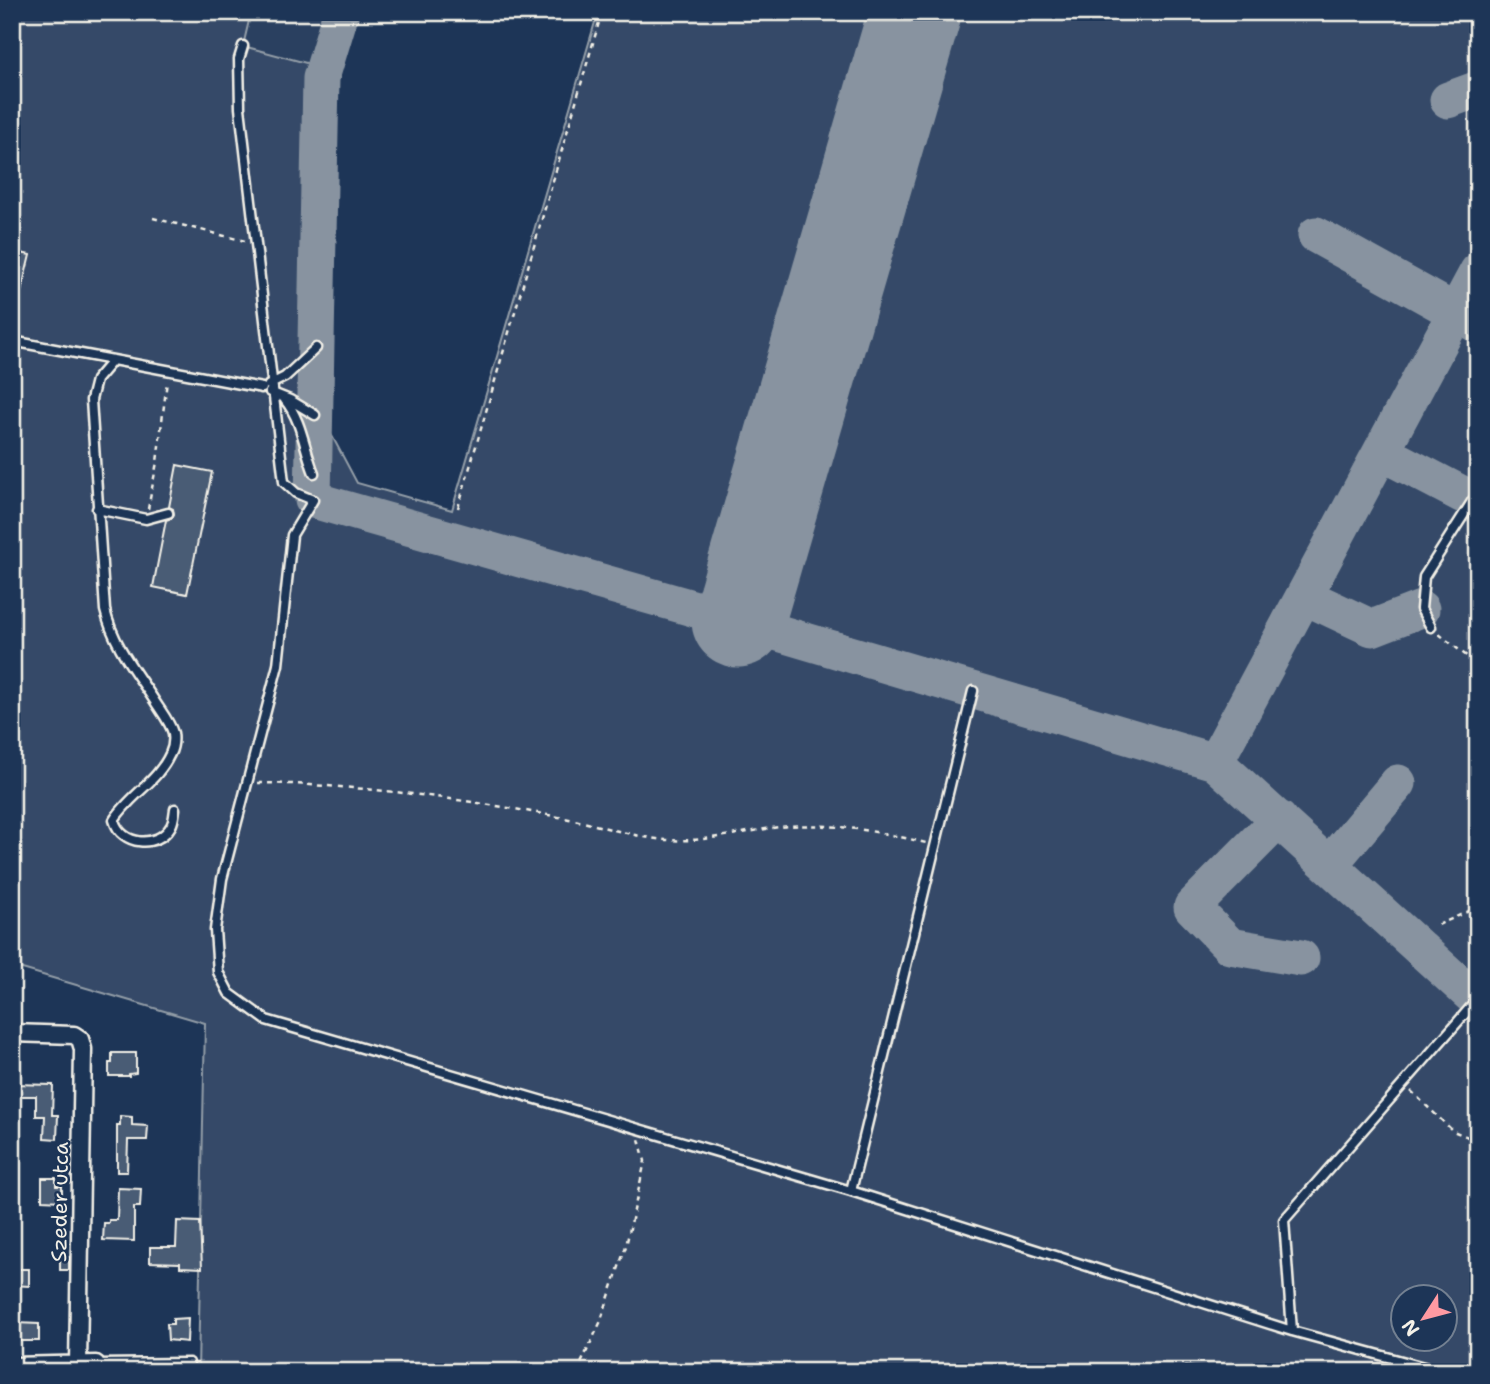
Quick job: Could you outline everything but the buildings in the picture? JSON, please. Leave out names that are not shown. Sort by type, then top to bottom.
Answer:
[{"type":"street","name":"Szeder utca","points":[[12,1033],[67,1034],[80,1039],[83,1063],[78,1365]]},
{"type":"street","points":[[12,1366],[96,1364]]},
{"type":"lane","points":[[243,46],[239,59],[240,108],[284,482],[296,493],[313,500],[292,535],[278,665],[222,879],[215,930],[218,972],[229,993],[265,1020],[851,1191],[1292,1331],[1442,1372]]},
{"type":"lane","points":[[12,341],[272,389],[315,415]]},
{"type":"lane","points":[[272,389],[316,348]]},
{"type":"lane","points":[[113,360],[96,380],[90,400],[104,610],[122,654],[173,732],[174,742],[170,755],[159,772],[121,809],[114,820],[116,828],[124,837],[138,842],[150,841],[165,834],[172,825],[175,809]]},
{"type":"lane","points":[[283,397],[292,409],[304,437],[314,473]]},
{"type":"lane","points":[[1431,627],[1421,609],[1424,577],[1473,500]]},
{"type":"lane","points":[[97,509],[146,519],[168,513]]},
{"type":"lane","points":[[851,1191],[973,691]]},
{"type":"lane","points":[[1292,1331],[1284,1220],[1477,1000]]},
{"type":"lane","points":[[96,1364],[190,1363]]},
{"type":"path","points":[[458,509],[602,12]]},
{"type":"path","points":[[153,218],[255,243]]},
{"type":"path","points":[[146,519],[157,462],[168,370]]},
{"type":"path","points":[[1478,588],[1474,594],[1478,601]]},
{"type":"path","points":[[1431,627],[1478,665]]},
{"type":"path","points":[[247,782],[292,783],[431,796],[569,819],[659,839],[694,839],[790,826],[878,831],[935,845]]},
{"type":"path","points":[[1438,925],[1478,907]]},
{"type":"path","points":[[1403,1084],[1452,1131],[1478,1141]]},
{"type":"path","points":[[577,1372],[600,1323],[626,1247],[645,1161],[634,1127]]},
{"type":"shaded area","points":[[12,12],[251,12],[243,46],[321,67],[337,12],[350,12],[336,60],[331,434],[357,483],[452,510],[598,12],[1478,12],[1478,1372],[1240,1372],[1185,1366],[1175,1372],[198,1372],[205,1023],[12,966]]},
{"type":"shaded area","points":[[251,12],[337,12],[321,67],[243,46]]},
{"type":"taxiway","points":[[341,12],[321,78],[313,500],[738,621],[1215,762],[1478,1001]]},
{"type":"taxiway","points":[[1448,100],[1478,89]]},
{"type":"taxiway","points":[[1316,235],[1477,324]]},
{"type":"taxiway","points":[[1215,762],[1478,271]]},
{"type":"taxiway","points":[[1381,452],[1473,500],[1478,500]]},
{"type":"taxiway","points":[[1304,596],[1372,628],[1421,609]]},
{"type":"taxiway","points":[[1329,865],[1398,783]]},
{"type":"taxiway","points":[[1279,819],[1192,907],[1230,946],[1301,958]]},
{"type":"runway","points":[[738,621],[915,12]]}]
